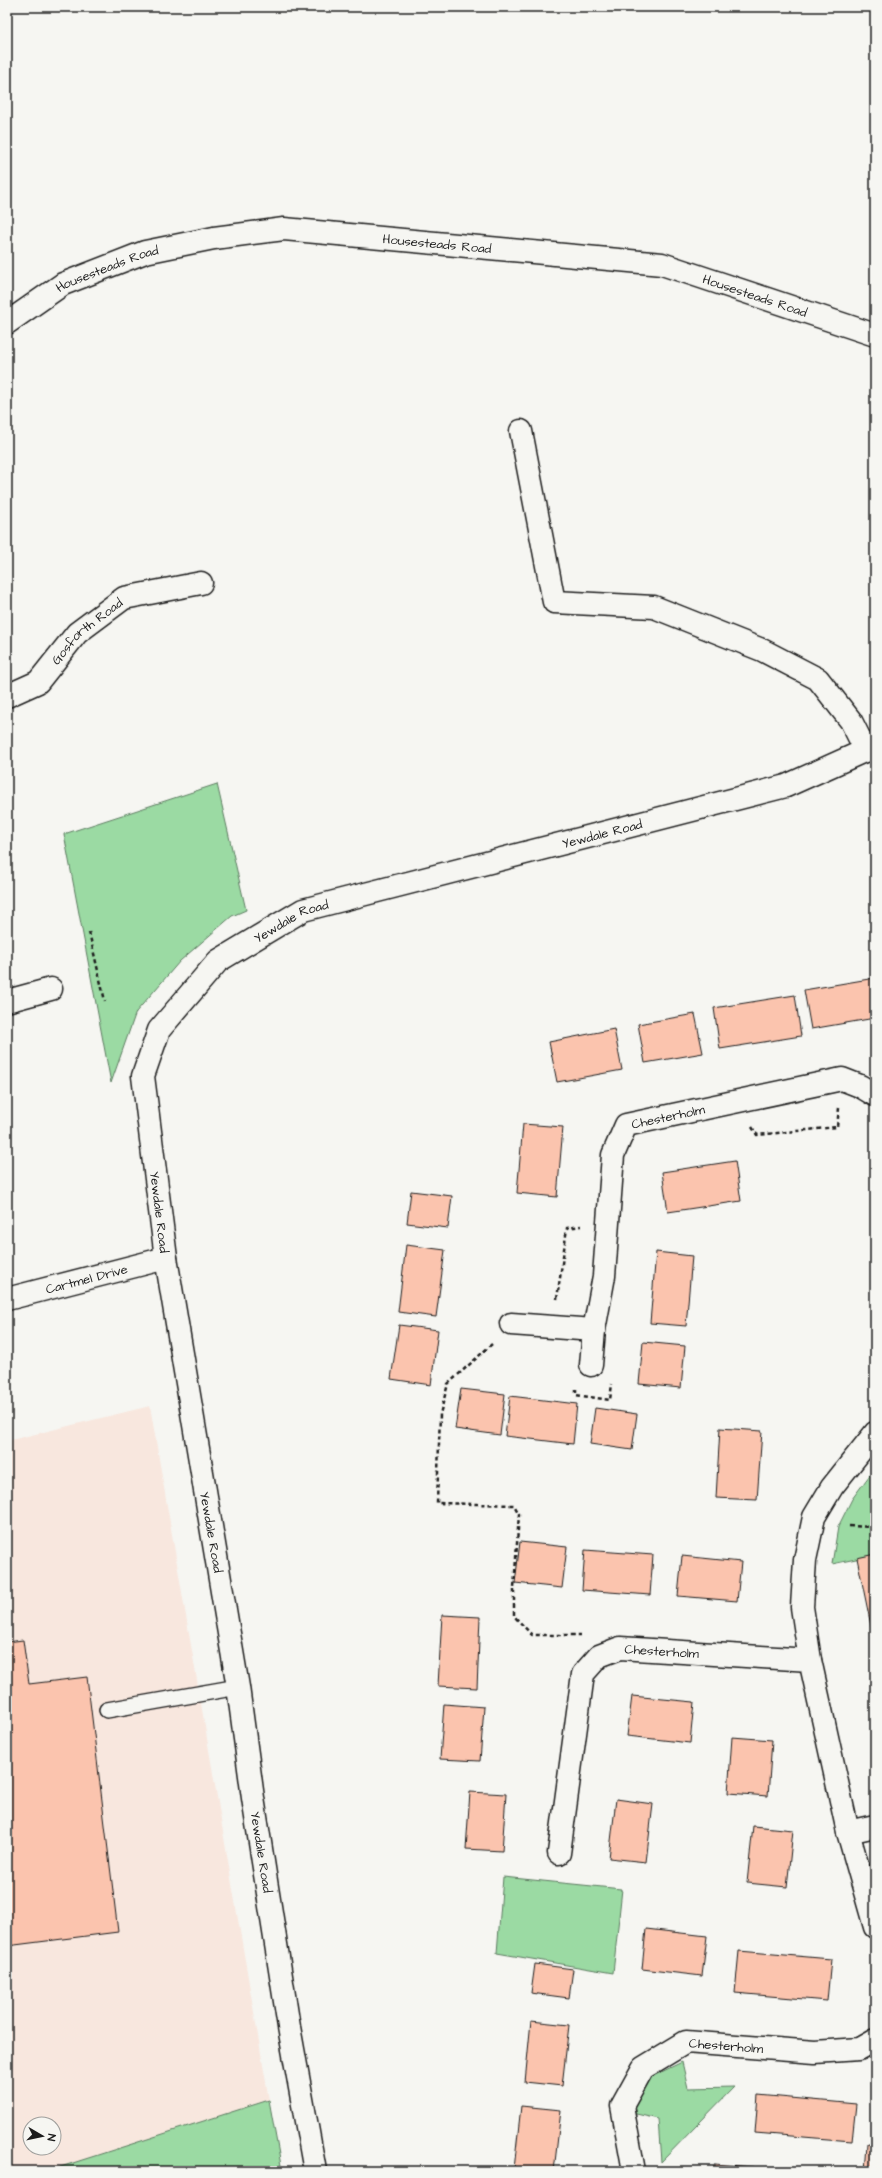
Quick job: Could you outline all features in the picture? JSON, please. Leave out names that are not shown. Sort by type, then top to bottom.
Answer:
[{"type":"street","name":"Housesteads Road","points":[[7,324],[63,284],[145,252],[214,238],[284,229],[662,264],[875,336]]},
{"type":"street","points":[[521,431],[554,602],[654,607],[762,650],[818,679],[871,748]]},
{"type":"street","name":"Gosforth Road","points":[[7,696],[38,682],[77,633],[124,598],[202,583]]},
{"type":"street","name":"Yewdale Road","points":[[315,2171],[288,2019],[253,1798],[238,1687],[166,1258],[143,1076],[159,1030],[218,961],[302,910],[786,786],[871,748]]},
{"type":"street","points":[[7,1001],[51,989]]},
{"type":"street","name":"Chesterholm","points":[[590,1365],[594,1330],[604,1276],[614,1155],[626,1125],[842,1080],[860,1086],[875,1095]]},
{"type":"street","name":"Cartmel Drive","points":[[7,1299],[166,1258]]},
{"type":"street","points":[[510,1324],[594,1330]]},
{"type":"street","points":[[875,1433],[832,1487],[814,1517],[805,1560],[802,1607],[810,1660],[848,1832],[875,1927]]},
{"type":"street","name":"Chesterholm","points":[[558,1853],[583,1674],[600,1656],[620,1648],[810,1660]]},
{"type":"street","points":[[848,1832],[875,1826]]},
{"type":"street","name":"Chesterholm","points":[[634,2171],[622,2106],[643,2068],[686,2042],[815,2052],[860,2049],[875,2040]]},
{"type":"lane","points":[[107,1710],[238,1687]]},
{"type":"path","points":[[89,932],[105,1001]]},
{"type":"path","points":[[750,1123],[757,1135],[837,1127],[839,1105]]},
{"type":"path","points":[[556,1303],[567,1228],[585,1226]]},
{"type":"path","points":[[494,1342],[448,1384],[440,1414],[437,1504],[514,1505],[519,1514],[514,1588],[514,1616],[532,1635],[585,1635]]},
{"type":"path","points":[[576,1383],[576,1395],[610,1400],[612,1377]]},
{"type":"path","points":[[849,1526],[875,1527]]},
{"type":"path","points":[[871,1976],[875,1975]]},
{"type":"shaded area","points":[[150,1406],[269,2100],[48,2171],[7,2171],[7,1441]]},
{"type":"green space","points":[[217,784],[246,910],[232,916],[180,961],[136,1012],[111,1083],[64,834]]},
{"type":"green space","points":[[875,1468],[875,1555],[832,1564],[838,1527],[852,1499]]},
{"type":"green space","points":[[503,1877],[622,1889],[613,1973],[497,1953]]},
{"type":"green space","points":[[682,2062],[688,2088],[734,2087],[661,2162],[658,2119],[632,2113],[632,2107],[651,2077]]},
{"type":"green space","points":[[269,2100],[282,2171],[48,2171]]},
{"type":"building","points":[[875,978],[875,1018],[811,1029],[804,990]]},
{"type":"building","points":[[795,995],[801,1036],[720,1049],[714,1008]]},
{"type":"building","points":[[695,1014],[703,1053],[645,1063],[638,1024]]},
{"type":"building","points":[[614,1029],[622,1070],[557,1082],[549,1042]]},
{"type":"building","points":[[523,1124],[563,1127],[557,1197],[517,1193]]},
{"type":"building","points":[[735,1161],[741,1201],[668,1212],[662,1172]]},
{"type":"building","points":[[411,1191],[452,1196],[448,1228],[407,1223]]},
{"type":"building","points":[[406,1245],[445,1250],[436,1317],[398,1312]]},
{"type":"building","points":[[656,1252],[692,1256],[686,1326],[650,1323]]},
{"type":"building","points":[[399,1325],[438,1330],[431,1385],[391,1379]]},
{"type":"building","points":[[643,1342],[685,1346],[681,1388],[639,1384]]},
{"type":"building","points":[[461,1389],[505,1394],[500,1435],[455,1429]]},
{"type":"building","points":[[510,1396],[577,1404],[573,1444],[505,1436]]},
{"type":"building","points":[[595,1408],[637,1414],[632,1450],[590,1444]]},
{"type":"building","points":[[720,1428],[762,1431],[757,1500],[716,1498]]},
{"type":"building","points":[[520,1542],[567,1547],[562,1588],[515,1583]]},
{"type":"building","points":[[585,1550],[653,1555],[650,1595],[582,1590]]},
{"type":"building","points":[[875,1554],[875,1645],[857,1558]]},
{"type":"building","points":[[682,1556],[741,1562],[737,1601],[678,1596]]},
{"type":"building","points":[[442,1615],[480,1617],[477,1688],[438,1686]]},
{"type":"building","points":[[23,1640],[29,1684],[87,1677],[118,1932],[7,1946],[7,1642]]},
{"type":"building","points":[[632,1696],[694,1702],[690,1743],[627,1736]]},
{"type":"building","points":[[444,1704],[484,1707],[480,1761],[440,1759]]},
{"type":"building","points":[[732,1737],[772,1740],[768,1796],[728,1793]]},
{"type":"building","points":[[470,1792],[506,1794],[502,1851],[466,1849]]},
{"type":"building","points":[[616,1799],[653,1804],[646,1862],[609,1858]]},
{"type":"building","points":[[753,1826],[793,1830],[787,1887],[747,1883]]},
{"type":"building","points":[[646,1929],[707,1936],[702,1976],[642,1969]]},
{"type":"building","points":[[739,1951],[831,1959],[827,2001],[735,1993]]},
{"type":"building","points":[[535,1964],[573,1969],[569,1998],[531,1993]]},
{"type":"building","points":[[531,2021],[569,2025],[562,2086],[525,2082]]},
{"type":"building","points":[[758,2095],[856,2104],[852,2141],[755,2133]]},
{"type":"building","points":[[521,2106],[561,2110],[554,2171],[514,2169]]},
{"type":"building","points":[[867,2144],[875,2145],[875,2171],[865,2171]]},
{"type":"building","points":[[714,2164],[753,2167],[753,2171],[714,2171]]}]
